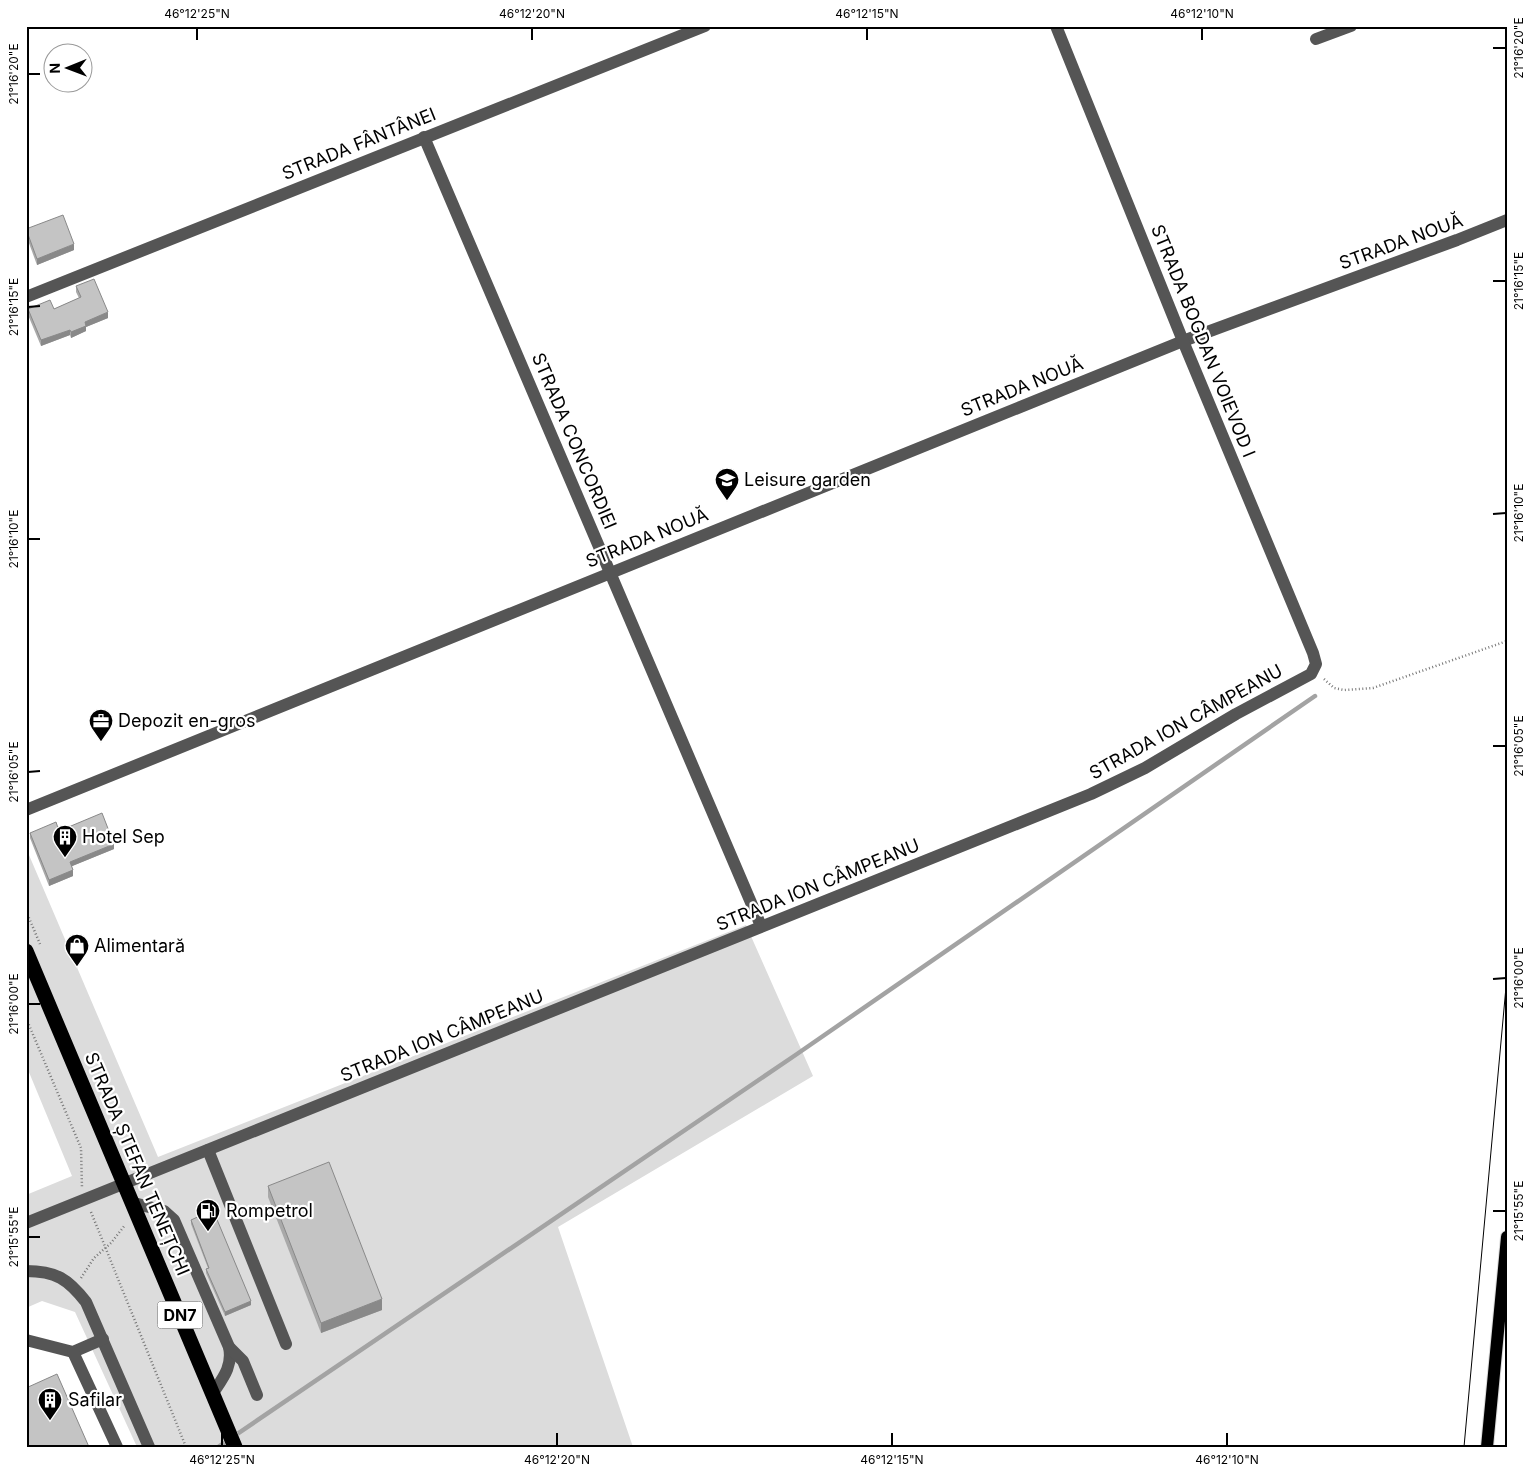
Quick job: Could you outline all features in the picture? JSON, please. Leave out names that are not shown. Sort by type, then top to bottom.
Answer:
[{"type":"highway","name":"STRADA ȘTEFAN TENEȚCHI","points":[[26,951],[126,1184],[235,1447]]},
{"type":"main road","points":[[1487,1447],[1507,1238]]},
{"type":"street","name":"STRADA FÂNTÂNEI","points":[[26,297],[705,26]]},
{"type":"street","name":"STRADA BOGDAN VOIEVOD I","points":[[1056,26],[1183,341],[1316,659],[1315,668]]},
{"type":"street","points":[[1316,39],[1351,26]]},
{"type":"street","name":"STRADA CONCORDIEI","points":[[424,137],[762,926]]},
{"type":"street","name":"STRADA NOUĂ","points":[[26,810],[611,571],[1183,341],[1507,220]]},
{"type":"street","name":"STRADA ION CÂMPEANU","points":[[26,1222],[126,1184],[1115,783],[1311,674],[1315,668]]},
{"type":"street","points":[[208,1150],[286,1344]]},
{"type":"street","points":[[136,1208],[164,1211],[174,1220],[229,1347],[231,1355],[228,1370],[213,1393]]},
{"type":"street","points":[[26,1271],[53,1273],[74,1286],[86,1302],[150,1447]]},
{"type":"street","points":[[26,1340],[73,1352],[102,1339]]},
{"type":"street","points":[[229,1347],[243,1362],[257,1395]]},
{"type":"street","points":[[73,1352],[117,1447]]},
{"type":"path","points":[[1315,668],[1334,688],[1344,690],[1374,688],[1507,641]]},
{"type":"path","points":[[26,1018],[81,1148],[82,1189],[186,1447]]},
{"type":"path","points":[[74,1286],[86,1272],[94,1258],[105,1248],[136,1208]]},
{"type":"shaded area","points":[[26,848],[158,1157],[746,925],[813,1076],[558,1227],[633,1447],[137,1447],[75,1312],[42,1301],[26,1308],[26,1195],[72,1176],[26,1065]]},
{"type":"building","points":[[63,215],[74,244],[37,259],[26,229]]},
{"type":"building","points":[[94,279],[108,312],[85,322],[86,326],[41,340],[28,309],[50,300],[54,309],[81,297],[76,286]]},
{"type":"building","name":"Hotel Sep","points":[[102,813],[114,844],[70,862],[73,870],[49,880],[30,833],[56,822],[59,831]]},
{"type":"building","points":[[329,1162],[382,1299],[321,1323],[268,1186]]},
{"type":"building","points":[[213,1210],[251,1301],[225,1312],[206,1269],[209,1268],[191,1220]]},
{"type":"building","name":"Safilar","points":[[57,1374],[89,1447],[26,1447],[26,1388]]},
{"type":"waterway","points":[[218,1447],[797,1054],[1315,696]]},
{"type":"tram line","points":[[1464,1447],[1507,976]]},
{"type":"place","name":"Leisure garden","points":[[727,501]]},
{"type":"place","name":"Depozit en-gros","points":[[101,742]]},
{"type":"place","name":"Hotel Sep","points":[[65,858]]},
{"type":"place","name":"Alimentară","points":[[77,967]]},
{"type":"place","name":"Rompetrol","points":[[208,1232]]},
{"type":"place","name":"Safilar","points":[[50,1421]]}]
